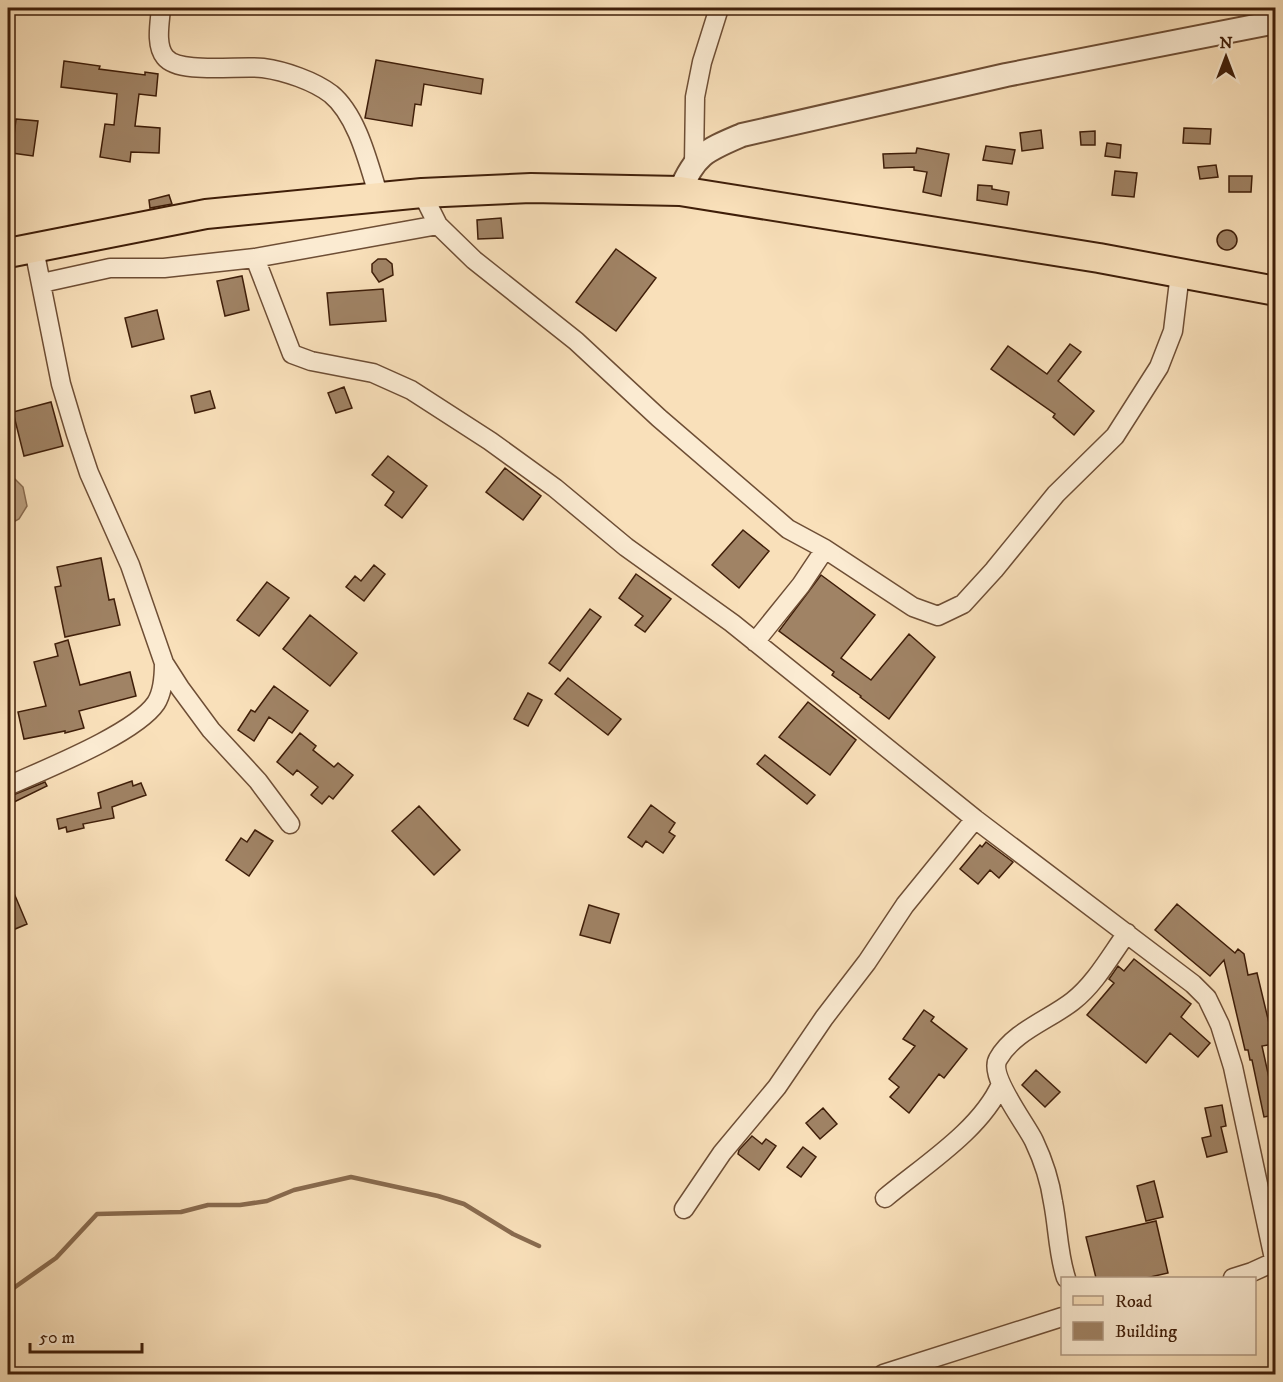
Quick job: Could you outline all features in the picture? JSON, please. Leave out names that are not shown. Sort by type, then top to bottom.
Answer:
[{"type":"main road","points":[[21,251],[206,214],[422,193],[531,188],[680,191],[1099,258],[1275,291]]},
{"type":"street","points":[[161,8],[160,48],[171,63],[186,66],[263,68],[310,82],[332,95],[351,120],[363,144],[379,197]]},
{"type":"street","points":[[694,163],[695,97],[702,62],[719,8]]},
{"type":"street","points":[[680,191],[694,163],[715,147],[742,135],[1006,75],[1275,22]]},
{"type":"street","points":[[422,193],[438,225],[474,260],[576,341],[659,418],[788,529],[825,549],[913,607],[938,616],[963,604],[1056,494],[1115,436],[1159,367],[1173,331],[1180,273]]},
{"type":"street","points":[[42,283],[110,268],[164,268],[255,258],[438,225]]},
{"type":"street","points":[[21,251],[42,283],[61,384],[76,434],[89,472],[130,565],[164,663],[211,730],[258,781],[290,824]]},
{"type":"street","points":[[255,258],[292,354],[311,361],[373,373],[411,390],[456,417],[555,488],[626,547],[691,592],[975,819],[1128,933],[1193,984],[1207,998],[1220,1025],[1233,1067],[1275,1263],[1236,1277]]},
{"type":"street","points":[[755,642],[801,585],[825,549]]},
{"type":"street","points":[[8,786],[91,748],[140,718],[156,703],[160,695],[164,663]]},
{"type":"street","points":[[684,1209],[722,1153],[777,1087],[905,905],[975,819]]},
{"type":"street","points":[[1066,1277],[1053,1199],[1041,1156],[1001,1084],[996,1066],[998,1058],[1020,1036],[1074,1000],[1090,984],[1128,933]]},
{"type":"street","points":[[885,1198],[973,1126],[992,1103],[1001,1084]]},
{"type":"street","points":[[883,1374],[1061,1317]]},
{"type":"shaded area","points":[[8,472],[23,487],[27,506],[19,519],[8,525]]},
{"type":"building","points":[[376,60],[483,79],[481,94],[424,84],[421,105],[415,104],[412,126],[365,118]]},
{"type":"building","points":[[64,61],[100,66],[99,69],[145,75],[145,72],[158,74],[156,96],[139,94],[135,126],[160,128],[159,153],[131,152],[130,162],[100,157],[105,124],[114,125],[117,94],[61,87]]},
{"type":"building","points":[[16,119],[38,121],[33,156],[12,153]]},
{"type":"building","points":[[1184,128],[1211,129],[1210,144],[1183,143]]},
{"type":"building","points":[[1041,130],[1043,148],[1022,151],[1020,133]]},
{"type":"building","points":[[1095,131],[1095,145],[1081,145],[1080,132]]},
{"type":"building","points":[[1107,143],[1121,145],[1120,158],[1105,156]]},
{"type":"building","points":[[986,146],[1015,150],[1012,164],[983,160]]},
{"type":"building","points":[[917,148],[949,154],[941,196],[923,192],[927,172],[914,170],[914,167],[884,168],[883,154],[916,153]]},
{"type":"building","points":[[1216,165],[1218,177],[1200,179],[1198,167]]},
{"type":"building","points":[[1115,171],[1137,173],[1134,197],[1112,195]]},
{"type":"building","points":[[1229,176],[1252,176],[1251,192],[1229,192]]},
{"type":"building","points":[[978,185],[992,186],[992,189],[1009,192],[1007,205],[977,200]]},
{"type":"building","points":[[169,195],[172,204],[150,208],[149,200]]},
{"type":"building","points":[[501,218],[503,238],[478,239],[477,220]]},
{"type":"building","points":[[1227,230],[1234,233],[1237,240],[1234,247],[1227,250],[1220,247],[1217,240],[1220,233]]},
{"type":"building","points":[[616,249],[656,278],[616,331],[576,302]]},
{"type":"building","points":[[378,259],[386,259],[392,264],[393,275],[379,282],[372,272],[372,264]]},
{"type":"building","points":[[242,276],[249,310],[225,316],[217,281]]},
{"type":"building","points":[[383,289],[386,321],[330,325],[327,293]]},
{"type":"building","points":[[157,310],[164,339],[132,347],[125,318]]},
{"type":"building","points":[[1070,344],[1081,352],[1058,381],[1094,411],[1074,435],[1053,417],[1055,414],[991,369],[1008,346],[1047,374]]},
{"type":"building","points":[[344,387],[352,408],[336,413],[328,393]]},
{"type":"building","points":[[210,391],[215,408],[195,413],[191,396]]},
{"type":"building","points":[[51,402],[63,446],[24,456],[13,412]]},
{"type":"building","points":[[388,456],[427,486],[402,518],[385,505],[394,492],[372,475]]},
{"type":"building","points":[[505,468],[541,496],[523,520],[486,492]]},
{"type":"building","points":[[743,530],[769,551],[739,588],[712,565]]},
{"type":"building","points":[[101,558],[109,600],[114,599],[120,625],[65,637],[55,587],[61,586],[57,567]]},
{"type":"building","points":[[374,565],[385,574],[364,601],[346,587],[355,576],[361,581]]},
{"type":"building","points":[[636,574],[671,599],[645,632],[635,625],[643,616],[619,598]]},
{"type":"building","points":[[821,575],[875,615],[841,658],[871,680],[909,634],[935,657],[889,719],[832,675],[834,672],[779,631]]},
{"type":"building","points":[[267,582],[289,598],[259,636],[237,620]]},
{"type":"building","points":[[590,609],[601,617],[560,671],[549,663]]},
{"type":"building","points":[[310,615],[357,653],[330,686],[283,649]]},
{"type":"building","points":[[68,640],[80,685],[130,672],[136,696],[79,711],[84,728],[24,739],[18,712],[46,706],[34,662],[58,656],[55,644]]},
{"type":"building","points":[[568,678],[621,719],[608,735],[555,694]]},
{"type":"building","points":[[274,686],[308,711],[292,733],[269,717],[254,741],[238,730],[251,710],[255,712]]},
{"type":"building","points":[[528,693],[542,700],[528,726],[514,719]]},
{"type":"building","points":[[808,702],[856,740],[830,775],[779,737]]},
{"type":"building","points":[[300,733],[316,746],[313,750],[334,767],[338,763],[353,775],[333,799],[329,796],[322,804],[311,795],[318,787],[297,770],[293,775],[277,762]]},
{"type":"building","points":[[765,755],[815,795],[807,804],[757,764]]},
{"type":"building","points":[[132,781],[133,786],[141,783],[146,795],[112,807],[114,818],[83,824],[84,828],[67,832],[66,827],[59,829],[57,819],[101,808],[98,793]]},
{"type":"building","points":[[45,782],[47,786],[8,805],[8,797]]},
{"type":"building","points":[[651,805],[675,823],[669,832],[675,836],[663,853],[646,841],[642,847],[628,837]]},
{"type":"building","points":[[419,806],[460,850],[434,875],[392,831]]},
{"type":"building","points":[[255,830],[273,841],[249,876],[226,860],[241,838],[247,842]]},
{"type":"building","points":[[986,842],[1013,862],[999,878],[990,870],[978,884],[960,869],[980,845],[982,847]]},
{"type":"building","points":[[8,879],[27,924],[8,932]]},
{"type":"building","points":[[1177,904],[1235,953],[1238,949],[1244,954],[1248,975],[1257,973],[1274,1044],[1262,1046],[1269,1078],[1275,1077],[1275,1115],[1264,1117],[1252,1060],[1250,1060],[1248,1050],[1245,1050],[1224,960],[1210,976],[1155,930]]},
{"type":"building","points":[[589,905],[619,914],[610,943],[580,935]]},
{"type":"building","points":[[1134,959],[1191,1004],[1181,1017],[1210,1043],[1198,1057],[1170,1033],[1146,1063],[1087,1015],[1114,983],[1109,979],[1118,966],[1124,971]]},
{"type":"building","points":[[924,1010],[934,1017],[931,1021],[967,1049],[944,1078],[939,1074],[909,1113],[890,1097],[899,1087],[889,1079],[915,1046],[903,1039]]},
{"type":"building","points":[[1036,1070],[1060,1092],[1045,1107],[1022,1085]]},
{"type":"building","points":[[1222,1105],[1226,1126],[1221,1127],[1227,1152],[1207,1157],[1202,1138],[1211,1136],[1205,1108]]},
{"type":"building","points":[[823,1108],[837,1124],[820,1139],[806,1123]]},
{"type":"building","points":[[752,1136],[762,1144],[766,1139],[776,1146],[759,1170],[738,1154]]},
{"type":"building","points":[[803,1147],[816,1157],[801,1177],[787,1167]]},
{"type":"building","points":[[1154,1181],[1163,1217],[1146,1221],[1137,1186]]},
{"type":"building","points":[[1156,1221],[1168,1273],[1150,1277],[1096,1277],[1086,1237]]},
{"type":"waterway","points":[[8,1292],[56,1258],[97,1214],[181,1212],[208,1205],[240,1205],[267,1201],[294,1190],[351,1177],[464,1204],[513,1234],[539,1246]]}]
